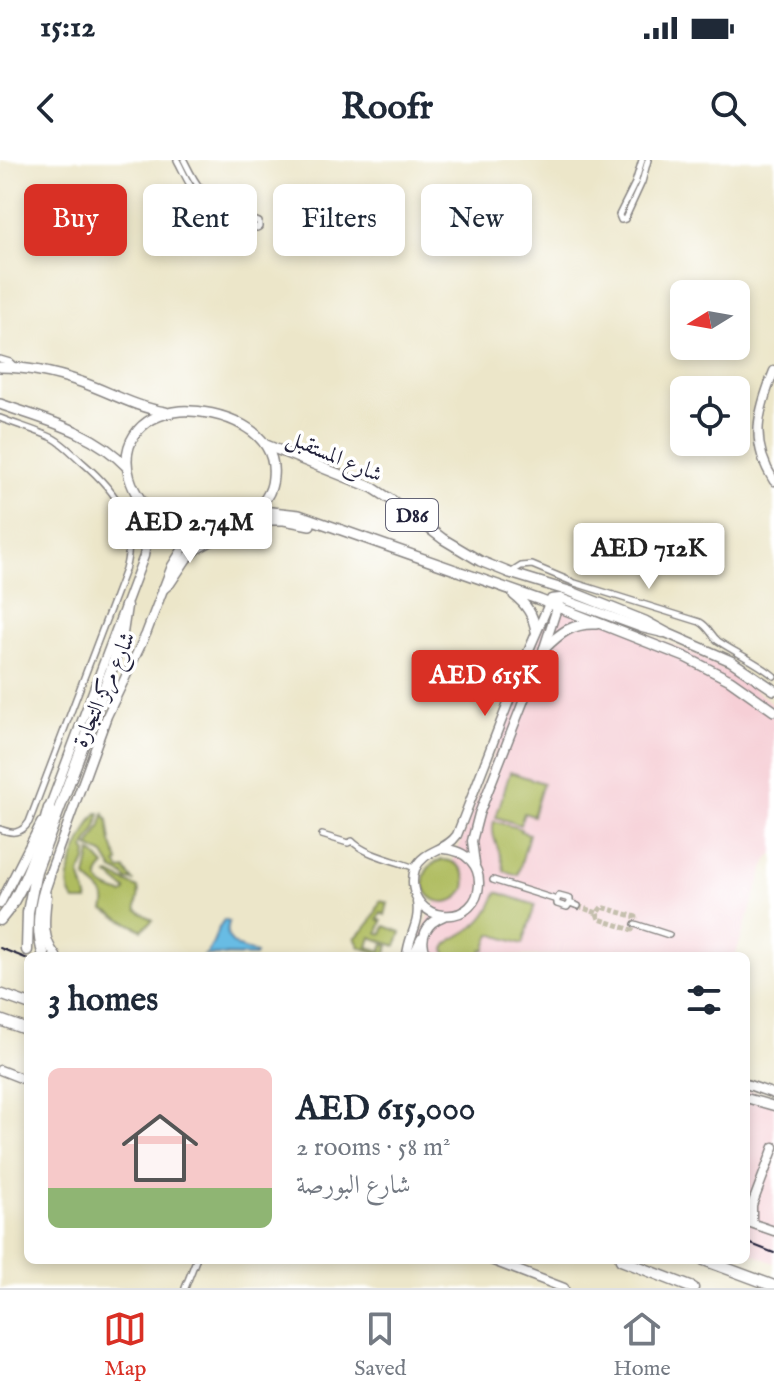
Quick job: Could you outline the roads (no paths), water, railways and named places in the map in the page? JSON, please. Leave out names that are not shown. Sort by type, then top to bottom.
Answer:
[{"type":"highway","points":[[27,950],[28,912],[36,871],[113,665],[126,606]]},
{"type":"highway","points":[[0,920],[21,887],[49,808]]},
{"type":"highway","points":[[43,952],[39,918],[49,876]]},
{"type":"highway","points":[[0,994],[24,1003]]},
{"type":"highway","points":[[0,1020],[24,1029]]},
{"type":"highway","points":[[631,1264],[693,1288]]},
{"type":"highway","points":[[716,1264],[774,1286]]},
{"type":"main road","points":[[0,367],[42,371],[69,378],[138,406],[167,413]]},
{"type":"main road","points":[[0,404],[87,436],[107,448],[127,467]]},
{"type":"main road","points":[[194,411],[224,417],[252,431],[266,445],[273,462],[272,483],[261,504],[231,523],[206,529],[177,525],[145,507],[133,488],[127,467],[128,452],[136,434],[149,420],[167,413],[194,411]]},
{"type":"main road","name":"شارع المستقبل","points":[[266,445],[373,488],[453,546],[510,573],[602,624],[685,657],[730,680],[774,711]]},
{"type":"main road","name":"شارع المستقبل","points":[[246,516],[263,512],[299,515],[504,589],[645,621],[731,661],[774,690]]},
{"type":"main road","points":[[163,589],[198,548],[261,522],[284,520],[333,527]]},
{"type":"main road","points":[[504,589],[527,607],[536,631]]},
{"type":"main road","points":[[544,649],[567,628],[602,624]]},
{"type":"main road","points":[[685,657],[697,672]]},
{"type":"street","points":[[177,160],[203,202],[259,227],[259,222],[216,203],[206,195],[184,160]]},
{"type":"street","points":[[645,160],[637,193],[625,218],[621,220],[619,215],[645,160]]},
{"type":"street","points":[[0,359],[16,368]]},
{"type":"street","points":[[774,371],[762,402],[758,426],[759,444],[774,481]]},
{"type":"street","points":[[0,418],[63,445],[108,486],[116,498],[129,536],[127,560],[27,825],[16,833],[0,829]]},
{"type":"street","name":"شارع مركز التجارة","points":[[0,904],[49,808],[126,606],[146,547],[148,528],[145,507]]},
{"type":"street","name":"شارع مركز التجارة","points":[[54,952],[44,931],[49,876],[107,716],[140,648],[172,566],[182,548],[194,535],[206,529]]},
{"type":"street","points":[[510,573],[521,566],[532,565],[575,583],[700,622],[717,640],[774,676]]},
{"type":"street","points":[[408,952],[418,917],[413,884],[416,868],[427,855],[443,849],[454,840],[459,831],[536,631],[556,599]]},
{"type":"street","points":[[412,952],[433,922],[462,912],[477,895],[479,880],[472,841],[475,829],[544,649],[556,599]]},
{"type":"street","points":[[322,835],[348,843],[352,841],[356,846],[416,868]]},
{"type":"street","points":[[443,849],[461,852],[475,865]]},
{"type":"street","points":[[493,880],[557,900],[557,904],[578,906]]},
{"type":"street","points":[[416,897],[428,911],[445,916]]},
{"type":"street","points":[[635,924],[669,935]]},
{"type":"street","points":[[423,935],[426,952]]},
{"type":"street","points":[[0,1070],[24,1079]]},
{"type":"street","points":[[750,1085],[774,1094]]},
{"type":"street","points":[[750,1099],[774,1106]]},
{"type":"street","points":[[750,1206],[774,1147]]},
{"type":"street","points":[[750,1222],[774,1231]]},
{"type":"street","points":[[185,1288],[194,1264]]},
{"type":"street","points":[[501,1264],[564,1288]]},
{"type":"water","points":[[224,920],[229,922],[227,930],[230,940],[251,952],[207,952]]},
{"type":"tunnel","points":[[578,906],[597,913],[602,907],[636,917],[635,924],[632,930],[599,919],[597,913]]},
{"type":"railway","points":[[0,948],[24,957]]},
{"type":"railway","points":[[750,1244],[774,1253]]}]
